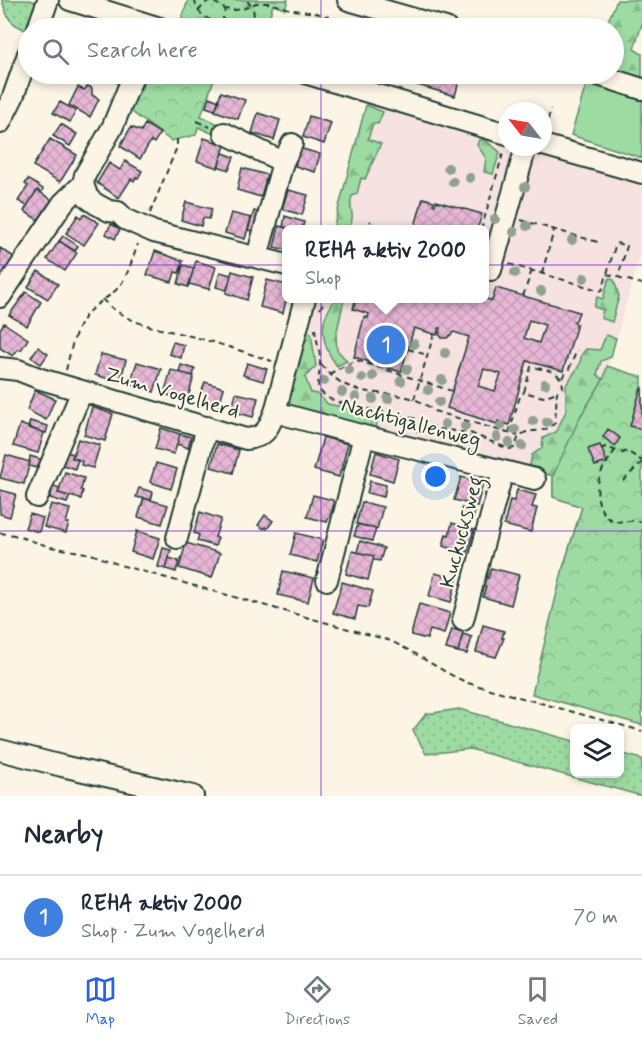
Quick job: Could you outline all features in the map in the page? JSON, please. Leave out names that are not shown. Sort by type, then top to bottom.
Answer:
[{"type":"street","points":[[42,18],[48,0]]},
{"type":"street","points":[[70,0],[123,18]]},
{"type":"street","points":[[348,0],[411,18]]},
{"type":"street","points":[[0,123],[6,94],[18,72]]},
{"type":"street","points":[[624,83],[642,89]]},
{"type":"street","points":[[130,84],[112,128],[85,175],[83,184],[88,198],[109,211],[118,212],[125,219],[154,232],[282,264]]},
{"type":"street","points":[[341,84],[498,131]]},
{"type":"street","points":[[224,133],[283,162]]},
{"type":"street","points":[[552,140],[642,172]]},
{"type":"street","points":[[257,257],[283,162],[292,144]]},
{"type":"street","points":[[493,264],[524,156]]},
{"type":"street","points":[[0,297],[63,203],[83,184]]},
{"type":"street","name":"Zum Vogelherd","points":[[0,368],[18,370],[246,439],[257,438],[268,429],[288,366],[308,321],[306,303]]},
{"type":"street","points":[[41,494],[82,391]]},
{"type":"street","name":"Nachtigallenweg","points":[[275,412],[535,479]]},
{"type":"street","points":[[180,534],[207,428]]},
{"type":"street","points":[[332,573],[364,436]]},
{"type":"street","name":"Kuckucksweg","points":[[469,611],[502,471]]},
{"type":"street","points":[[0,750],[193,796]]},
{"type":"path","points":[[195,0],[198,11],[206,18]]},
{"type":"path","points":[[198,11],[211,0],[225,9],[243,9],[256,3],[269,3],[292,11],[316,13],[333,18]]},
{"type":"path","points":[[246,0],[252,5],[255,14],[253,18]]},
{"type":"path","points":[[223,18],[225,9]]},
{"type":"path","points":[[63,385],[75,334],[92,307],[116,289],[126,276],[177,147],[177,139]]},
{"type":"path","points":[[482,225],[503,156]]},
{"type":"path","points":[[507,216],[601,243]]},
{"type":"path","points":[[367,225],[371,221]]},
{"type":"path","points":[[542,273],[554,230]]},
{"type":"path","points":[[493,264],[532,270],[602,291],[616,243],[627,246],[618,277]]},
{"type":"path","points":[[523,296],[532,270]]},
{"type":"path","points":[[607,274],[642,284]]},
{"type":"path","points":[[102,299],[131,321],[204,339],[288,366]]},
{"type":"path","points":[[324,303],[318,314],[308,321],[315,330],[321,364],[318,382],[320,391],[336,402],[417,419],[439,429],[470,433],[509,449],[514,448],[518,436]]},
{"type":"path","points":[[414,399],[434,334]]},
{"type":"path","points":[[408,349],[428,355]]},
{"type":"path","points":[[562,378],[569,369],[577,350]]},
{"type":"path","points":[[328,374],[356,360],[452,391]]},
{"type":"path","points":[[321,364],[328,374],[354,390],[425,402],[434,411],[518,436],[528,431],[541,432],[555,423],[557,392]]},
{"type":"path","points":[[508,434],[531,367],[559,374],[562,378],[563,387],[557,392],[543,397],[524,392]]},
{"type":"path","points":[[601,449],[605,447],[623,453],[627,451],[642,462],[623,481]]},
{"type":"path","points":[[615,450],[599,476],[600,507],[612,520],[642,522]]},
{"type":"path","points":[[0,533],[51,547],[92,554],[120,565],[388,640],[406,648],[451,676],[468,683],[642,731]]},
{"type":"shaded area","points":[[367,101],[498,140],[498,156],[549,156],[642,186],[642,248],[605,378],[580,417],[553,476],[286,406],[314,303],[489,303],[489,225],[334,225]]},
{"type":"green space","points":[[2,0],[29,0],[36,2],[37,5],[32,18],[18,18],[18,26],[10,20]]},
{"type":"green space","points":[[188,0],[288,0],[285,9],[273,5],[269,18],[182,18]]},
{"type":"green space","points":[[617,0],[642,0],[642,24],[634,49],[642,54],[642,93],[624,81],[624,18],[609,18]]},
{"type":"green space","points":[[143,84],[212,84],[201,116],[223,126],[218,136],[198,127],[196,135],[171,141],[129,110]]},
{"type":"green space","points":[[586,84],[610,84],[642,93],[642,158],[571,135]]},
{"type":"green space","points":[[366,105],[383,112],[378,124],[373,123],[368,139],[381,144],[365,179],[361,178],[357,194],[352,196],[350,225],[334,225]]},
{"type":"green space","points":[[479,140],[485,140],[498,150],[499,156],[493,174],[484,172],[486,158],[477,145]]},
{"type":"green space","points":[[609,278],[614,280],[619,296],[612,322],[601,318],[603,310],[594,307],[597,297],[603,299]]},
{"type":"green space","points":[[332,303],[343,303],[336,336],[337,350],[347,361],[337,366],[330,356],[324,339],[326,315]]},
{"type":"green space","points":[[307,332],[311,333],[316,366],[305,377],[311,393],[317,394],[328,404],[378,414],[376,431],[286,406]]},
{"type":"green space","points":[[606,335],[616,338],[611,357],[601,361],[597,374],[601,378],[625,385],[602,477],[563,568],[582,507],[553,497],[553,476],[529,470],[532,455],[542,448],[543,438],[556,432],[566,411],[566,385],[579,366],[582,354],[586,349],[600,350]]},
{"type":"green space","points":[[607,366],[642,377],[642,725],[532,694],[563,568],[582,507],[553,497],[553,476],[580,417],[604,378]]},
{"type":"green space","points":[[459,709],[570,740],[570,776],[470,749],[426,754],[413,730],[426,714]]},
{"type":"green space","points":[[624,754],[642,759],[642,796],[576,778],[624,778]]},
{"type":"building","points":[[414,84],[458,84],[455,96]]},
{"type":"building","points":[[88,86],[92,88],[92,95],[99,99],[90,117],[69,105],[78,87],[84,90]]},
{"type":"building","points":[[221,92],[245,100],[238,119],[215,111]]},
{"type":"building","points":[[209,97],[219,101],[215,110],[206,107]]},
{"type":"building","points":[[60,102],[76,111],[70,122],[53,113]]},
{"type":"building","points":[[258,113],[280,120],[274,140],[252,133]]},
{"type":"building","points":[[309,116],[331,123],[324,144],[303,137]]},
{"type":"building","points":[[61,124],[77,134],[70,146],[53,136]]},
{"type":"building","points":[[145,124],[160,133],[154,143],[151,141],[140,159],[120,146],[131,127],[141,131]]},
{"type":"building","points":[[204,138],[225,145],[218,168],[197,161]]},
{"type":"building","points":[[50,139],[77,155],[60,182],[33,166]]},
{"type":"building","points":[[299,148],[320,154],[315,172],[295,166]]},
{"type":"building","points":[[223,153],[234,157],[229,170],[218,166]]},
{"type":"building","points":[[125,161],[142,171],[134,181],[131,179],[119,198],[97,183],[109,163],[120,170]]},
{"type":"building","points":[[242,168],[267,175],[261,197],[237,190]]},
{"type":"building","points":[[28,179],[43,189],[41,193],[37,190],[27,206],[18,201],[28,186],[25,184]]},
{"type":"building","points":[[37,190],[52,200],[38,220],[24,211]]},
{"type":"building","points":[[288,190],[308,195],[302,215],[282,209]]},
{"type":"building","points":[[423,198],[434,201],[435,205],[436,201],[482,214],[479,225],[415,225]]},
{"type":"building","points":[[186,202],[212,209],[209,219],[203,218],[201,226],[181,220]]},
{"type":"building","points":[[254,211],[261,213],[255,232],[248,230]]},
{"type":"building","points":[[231,213],[251,218],[245,239],[225,233]]},
{"type":"building","points":[[84,214],[99,223],[84,245],[66,233],[78,215],[81,218]]},
{"type":"building","points":[[285,216],[304,222],[303,225],[283,225]]},
{"type":"building","points":[[111,224],[120,229],[115,239],[106,234]]},
{"type":"building","points":[[279,226],[282,227],[282,249],[274,247]]},
{"type":"building","points":[[63,236],[78,246],[75,251],[59,241]]},
{"type":"building","points":[[59,241],[77,253],[65,271],[47,259]]},
{"type":"building","points":[[0,248],[14,257],[1,277],[0,276]]},
{"type":"building","points":[[155,251],[183,261],[179,273],[175,272],[172,282],[147,275]]},
{"type":"building","points":[[196,261],[216,267],[209,289],[189,284]]},
{"type":"building","points":[[183,265],[194,268],[188,287],[178,284]]},
{"type":"building","points":[[38,271],[58,284],[48,299],[28,287]]},
{"type":"building","points":[[232,271],[253,277],[247,300],[226,293]]},
{"type":"building","points":[[220,272],[231,275],[227,290],[216,287]]},
{"type":"building","points":[[267,280],[282,284],[282,303],[286,303],[283,313],[260,307]]},
{"type":"building","points":[[496,288],[579,312],[573,322],[577,324],[563,371],[527,361],[509,425],[498,421],[497,424],[447,408],[469,337],[454,332],[447,338],[442,338],[439,334],[441,328],[437,335],[414,328],[401,372],[354,357],[364,317],[368,318],[369,314],[353,309],[354,303],[489,303],[489,300],[492,301]],"holes":[[[529,320],[545,325],[539,343],[524,338]],[[484,369],[501,374],[495,391],[478,386]]]},
{"type":"building","points":[[26,292],[41,302],[27,326],[9,315]]},
{"type":"building","points":[[4,323],[28,339],[21,350],[18,349],[13,356],[0,348],[0,329]]},
{"type":"building","points":[[173,342],[184,345],[181,358],[169,354]]},
{"type":"building","points":[[38,347],[48,354],[41,364],[31,357]]},
{"type":"building","points":[[101,354],[126,360],[120,382],[95,375]]},
{"type":"building","points":[[137,362],[161,369],[154,392],[130,384]]},
{"type":"building","points":[[247,363],[267,369],[263,381],[243,375]]},
{"type":"building","points":[[181,365],[195,369],[193,376],[179,372]]},
{"type":"building","points":[[171,370],[194,376],[187,401],[164,394]]},
{"type":"building","points":[[205,382],[224,388],[218,408],[198,403]]},
{"type":"building","points":[[642,389],[642,430],[630,426]]},
{"type":"building","points":[[35,390],[55,399],[46,420],[27,410]]},
{"type":"building","points":[[236,393],[258,398],[253,417],[231,411]]},
{"type":"building","points":[[92,407],[113,414],[105,441],[84,435]]},
{"type":"building","points":[[30,421],[48,426],[46,433],[28,428]]},
{"type":"building","points":[[20,424],[44,433],[38,453],[13,446]]},
{"type":"building","points":[[161,428],[180,434],[174,454],[155,449]]},
{"type":"building","points":[[608,429],[620,438],[615,446],[603,437]]},
{"type":"building","points":[[180,434],[191,437],[188,448],[177,444]]},
{"type":"building","points":[[323,437],[348,444],[339,477],[314,470]]},
{"type":"building","points":[[78,439],[100,445],[93,468],[81,465],[82,461],[72,458]]},
{"type":"building","points":[[217,444],[239,450],[233,473],[211,467]]},
{"type":"building","points":[[600,445],[607,462],[595,466],[588,449]]},
{"type":"building","points":[[66,452],[74,454],[72,458],[78,459],[75,469],[60,464]]},
{"type":"building","points":[[376,452],[399,459],[393,481],[370,474]]},
{"type":"building","points":[[6,455],[30,462],[24,484],[0,478]]},
{"type":"building","points":[[30,456],[43,460],[40,469],[29,466]]},
{"type":"building","points":[[156,463],[177,469],[171,489],[150,482]]},
{"type":"building","points":[[65,472],[84,478],[81,499],[58,493]]},
{"type":"building","points":[[461,477],[483,483],[477,506],[454,500]]},
{"type":"building","points":[[370,481],[386,485],[384,497],[367,493]]},
{"type":"building","points":[[53,486],[60,488],[58,493],[70,496],[67,503],[50,498]]},
{"type":"building","points":[[139,488],[153,492],[151,500],[136,497]]},
{"type":"building","points":[[0,490],[16,494],[10,517],[0,514]]},
{"type":"building","points":[[517,490],[536,495],[532,507],[537,508],[531,532],[504,525],[510,500],[514,501]]},
{"type":"building","points":[[313,495],[333,500],[333,508],[327,522],[307,517]]},
{"type":"building","points":[[144,498],[168,505],[162,524],[138,517]]},
{"type":"building","points":[[362,502],[383,507],[377,529],[356,524]]},
{"type":"building","points":[[51,504],[70,509],[66,533],[44,527]]},
{"type":"building","points":[[462,508],[475,512],[473,518],[460,515]]},
{"type":"building","points":[[200,512],[221,519],[215,537],[218,538],[215,546],[197,541],[199,535],[194,533]]},
{"type":"building","points":[[30,514],[43,518],[39,532],[25,528]]},
{"type":"building","points":[[265,515],[273,521],[267,529],[258,525]]},
{"type":"building","points":[[452,523],[474,530],[467,553],[443,546]]},
{"type":"building","points":[[358,524],[376,529],[372,541],[354,536]]},
{"type":"building","points":[[137,531],[160,538],[153,559],[131,552]]},
{"type":"building","points":[[296,533],[323,540],[317,562],[290,555]]},
{"type":"building","points":[[360,541],[384,548],[380,561],[373,560],[374,556],[357,552]]},
{"type":"building","points":[[186,543],[220,553],[212,578],[179,568]]},
{"type":"building","points":[[163,548],[171,550],[166,569],[158,567]]},
{"type":"building","points":[[352,551],[374,556],[368,580],[346,574]]},
{"type":"building","points":[[169,558],[179,561],[176,572],[166,569]]},
{"type":"building","points":[[491,568],[519,575],[511,605],[483,597],[486,586],[483,585],[485,577],[488,578]]},
{"type":"building","points":[[283,571],[314,578],[308,602],[278,595]]},
{"type":"building","points":[[435,573],[457,579],[451,602],[429,596]]},
{"type":"building","points":[[342,582],[373,591],[368,608],[358,606],[355,619],[333,613]]},
{"type":"building","points":[[419,604],[450,613],[444,634],[430,630],[427,639],[411,635]]},
{"type":"building","points":[[483,625],[504,631],[502,638],[504,638],[496,657],[476,652]]},
{"type":"building","points":[[452,629],[463,632],[458,652],[446,649]]},
{"type":"building","points":[[463,634],[472,637],[467,654],[458,652]]},
{"type":"place","name":"REHA aktiv 2000","points":[[386,345]]}]
